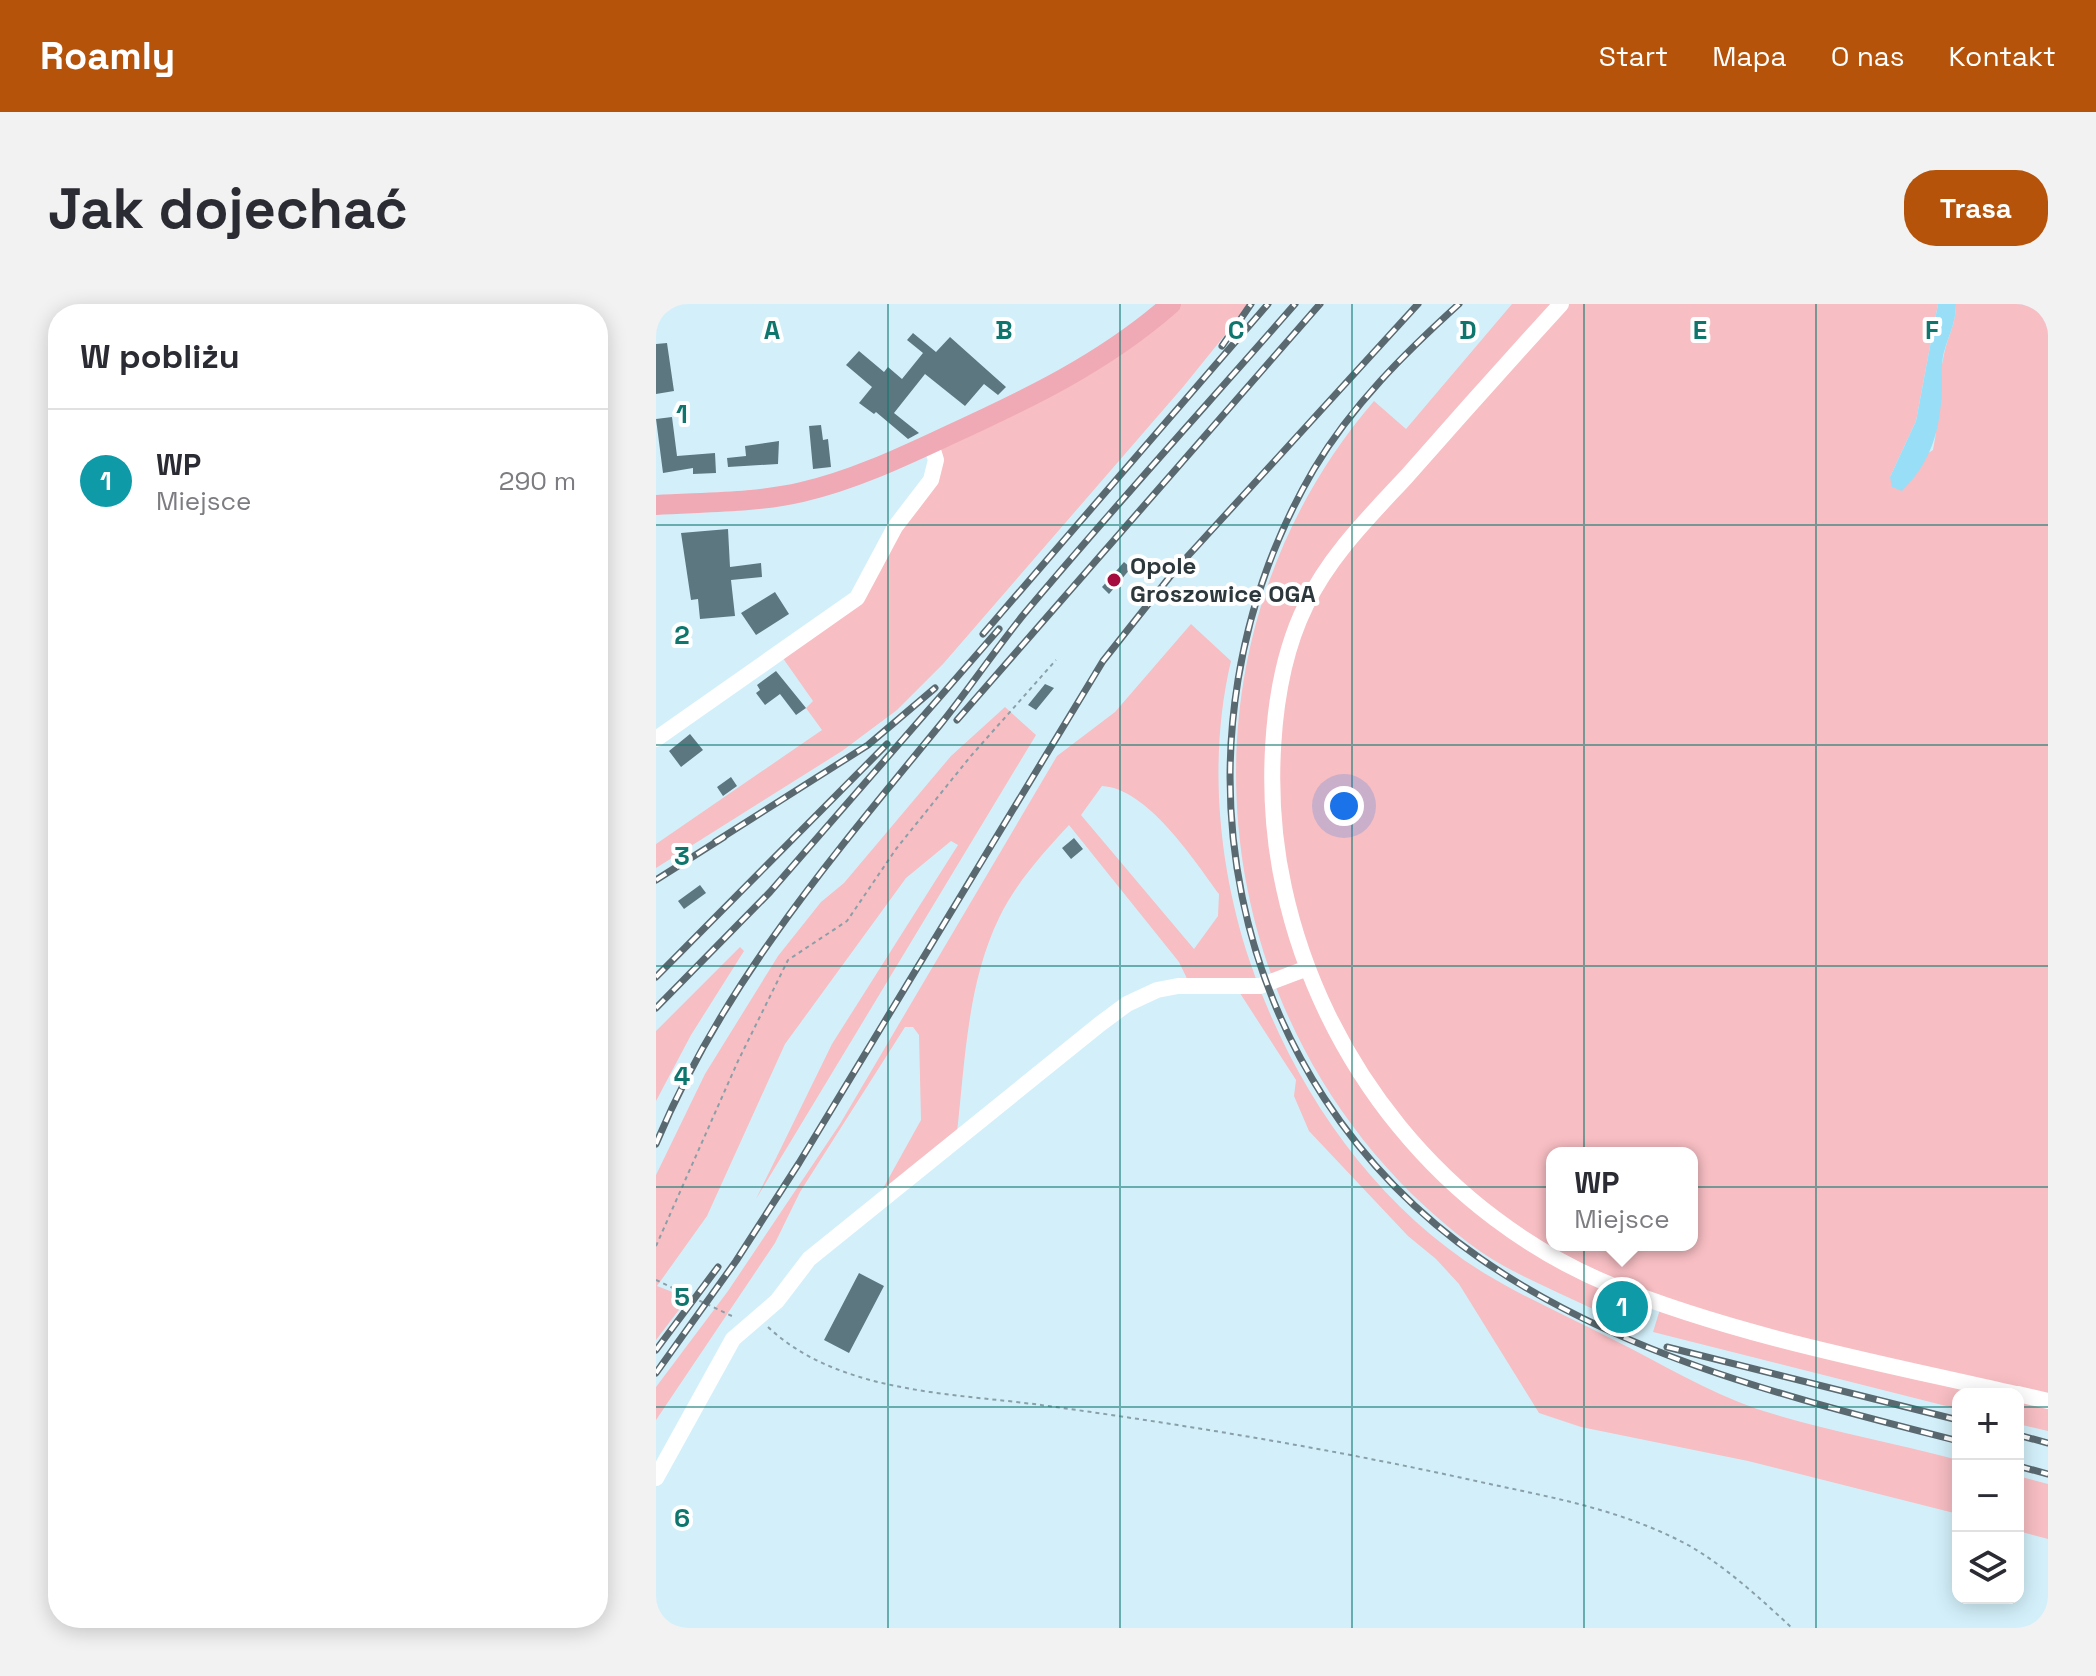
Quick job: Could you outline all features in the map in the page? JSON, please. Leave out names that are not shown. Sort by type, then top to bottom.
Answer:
[{"type":"main road","points":[[656,505],[805,492],[931,444],[1083,369],[1122,344],[1171,304]]},
{"type":"street","points":[[1546,1249],[1479,1204],[1425,1156],[1348,1057],[1305,969],[1280,872],[1274,802],[1277,709],[1291,640],[1314,589],[1355,532],[1561,304]]},
{"type":"street","points":[[657,737],[857,598],[895,527],[931,480],[936,460],[931,444]]},
{"type":"street","points":[[656,1478],[726,1350],[753,1320],[777,1301],[823,1246],[1127,1004],[1169,988],[1260,986],[1305,969]]},
{"type":"street","points":[[1549,1251],[1611,1284],[1726,1324],[1992,1388]]},
{"type":"street","points":[[2024,1396],[2048,1401]]},
{"type":"path","points":[[656,1246],[738,1061],[788,960],[847,921],[896,849],[951,780],[1056,660]]},
{"type":"path","points":[[656,1280],[753,1320],[781,1339],[850,1376],[1176,1424],[1405,1465],[1604,1508],[1690,1546],[1764,1602],[1792,1628]]},
{"type":"shaded area","points":[[1171,304],[1250,304],[1183,387],[943,664],[897,710],[842,751],[656,868],[656,844],[822,730],[806,708],[813,701],[780,654],[843,609],[925,490],[931,444],[1024,400]]},
{"type":"shaded area","points":[[1512,304],[1938,304],[1916,421],[1890,477],[1933,450],[1942,365],[1956,304],[2048,304],[2048,1431],[2024,1425],[2024,1388],[1952,1388],[1952,1407],[1653,1332],[1662,1303],[1603,1281],[1593,1309],[1530,1280],[1470,1244],[1381,1161],[1312,1063],[1265,956],[1240,843],[1238,727],[1259,612],[1304,502],[1374,401],[1406,429]]},
{"type":"shaded area","points":[[1191,624],[1231,661],[1220,736],[1220,812],[1230,889],[1250,962],[1288,1053],[1340,1137],[1371,1176],[1443,1245],[1484,1273],[1684,1377],[1757,1409],[1952,1459],[1952,1512],[1748,1461],[1581,1427],[1539,1413],[1459,1284],[1436,1259],[1408,1236],[1309,1131],[1294,1096],[1296,1080],[1236,987],[1191,987],[1179,962],[1069,825],[1013,893],[988,944],[968,1027],[956,1141],[871,1210],[921,1120],[919,1035],[913,1027],[905,1027],[800,1192],[775,1243],[656,1420],[656,1387],[728,1291],[840,1124],[1057,756],[1115,712]],"holes":[[[1102,786],[1136,799],[1168,828],[1219,894],[1218,916],[1194,949],[1081,815]]]},
{"type":"shaded area","points":[[1005,707],[1036,735],[756,1199],[832,1044],[958,845],[951,841],[906,878],[785,1044],[707,1216],[657,1286],[688,1298],[656,1340],[656,1175],[705,1074],[778,956],[821,902],[844,883],[951,756]]},
{"type":"shaded area","points":[[740,947],[744,951],[691,1035],[656,1101],[656,1031]]},
{"type":"shaded area","points":[[2024,1478],[2048,1484],[2048,1539],[2024,1533]]},
{"type":"water","points":[[1938,304],[1956,304],[1954,323],[1943,356],[1939,418],[1921,468],[1902,491],[1892,487],[1890,477],[1916,421]]},
{"type":"building","points":[[913,333],[936,352],[950,337],[1006,387],[998,395],[984,384],[965,406],[925,374],[894,413],[919,433],[908,439],[876,412],[874,414],[859,403],[872,387],[846,365],[859,351],[884,372],[888,367],[902,379],[923,353],[907,340]]},
{"type":"building","points":[[667,343],[674,391],[656,394],[656,344]]},
{"type":"building","points":[[672,417],[677,456],[715,453],[716,473],[693,474],[693,468],[663,473],[656,419]]},
{"type":"building","points":[[821,425],[823,440],[828,439],[831,467],[813,469],[809,426]]},
{"type":"building","points":[[779,441],[778,464],[728,467],[727,458],[746,456],[745,446]]},
{"type":"building","points":[[728,529],[730,567],[761,563],[762,577],[731,580],[735,616],[700,619],[698,599],[691,600],[681,533]]},
{"type":"building","name":"Opole Groszowice OGA","points":[[1124,562],[1131,568],[1109,594],[1102,587]]},
{"type":"building","points":[[775,592],[789,614],[756,635],[741,613]]},
{"type":"building","points":[[776,671],[806,708],[796,715],[780,694],[765,705],[756,693],[760,690],[757,685]]},
{"type":"building","points":[[1045,684],[1054,688],[1036,710],[1028,705]]},
{"type":"building","points":[[690,734],[703,750],[681,767],[669,751]]},
{"type":"building","points":[[731,777],[737,786],[723,796],[717,787]]},
{"type":"building","points":[[1074,838],[1083,849],[1071,859],[1062,848]]},
{"type":"building","points":[[700,885],[706,893],[684,909],[678,901]]},
{"type":"building","points":[[859,1273],[884,1286],[849,1353],[824,1340]]},
{"type":"building","points":[[1612,1297],[1637,1306],[1633,1317],[1608,1308]]},
{"type":"railway","points":[[1222,346],[1251,304]]},
{"type":"railway","points":[[983,634],[1268,304]]},
{"type":"railway","points":[[656,1144],[713,1030],[746,976],[820,874],[951,711],[1024,614],[1295,304]]},
{"type":"railway","points":[[957,720],[1320,304]]},
{"type":"railway","points":[[656,1373],[736,1261],[799,1163],[1103,661],[1176,569],[1418,304]]},
{"type":"railway","points":[[1459,304],[1380,381],[1345,423],[1314,469],[1266,572],[1238,680],[1230,789],[1242,897],[1274,1001],[1324,1098],[1393,1185],[1481,1259],[1536,1293],[1651,1349],[1772,1391],[1952,1439]]},
{"type":"railway","points":[[656,1008],[770,892],[999,629]]},
{"type":"railway","points":[[715,842],[868,745],[935,688]]},
{"type":"railway","points":[[656,977],[887,744]]},
{"type":"railway","points":[[656,880],[724,837]]},
{"type":"railway","points":[[656,1350],[718,1267]]},
{"type":"railway","points":[[1667,1347],[1952,1418]]},
{"type":"railway","points":[[2024,1437],[2048,1443]]},
{"type":"railway","points":[[2024,1468],[2048,1474]]},
{"type":"place","name":"Opole Groszowice OGA","points":[[1114,580]]},
{"type":"place","name":"WP","points":[[1622,1307]]}]
